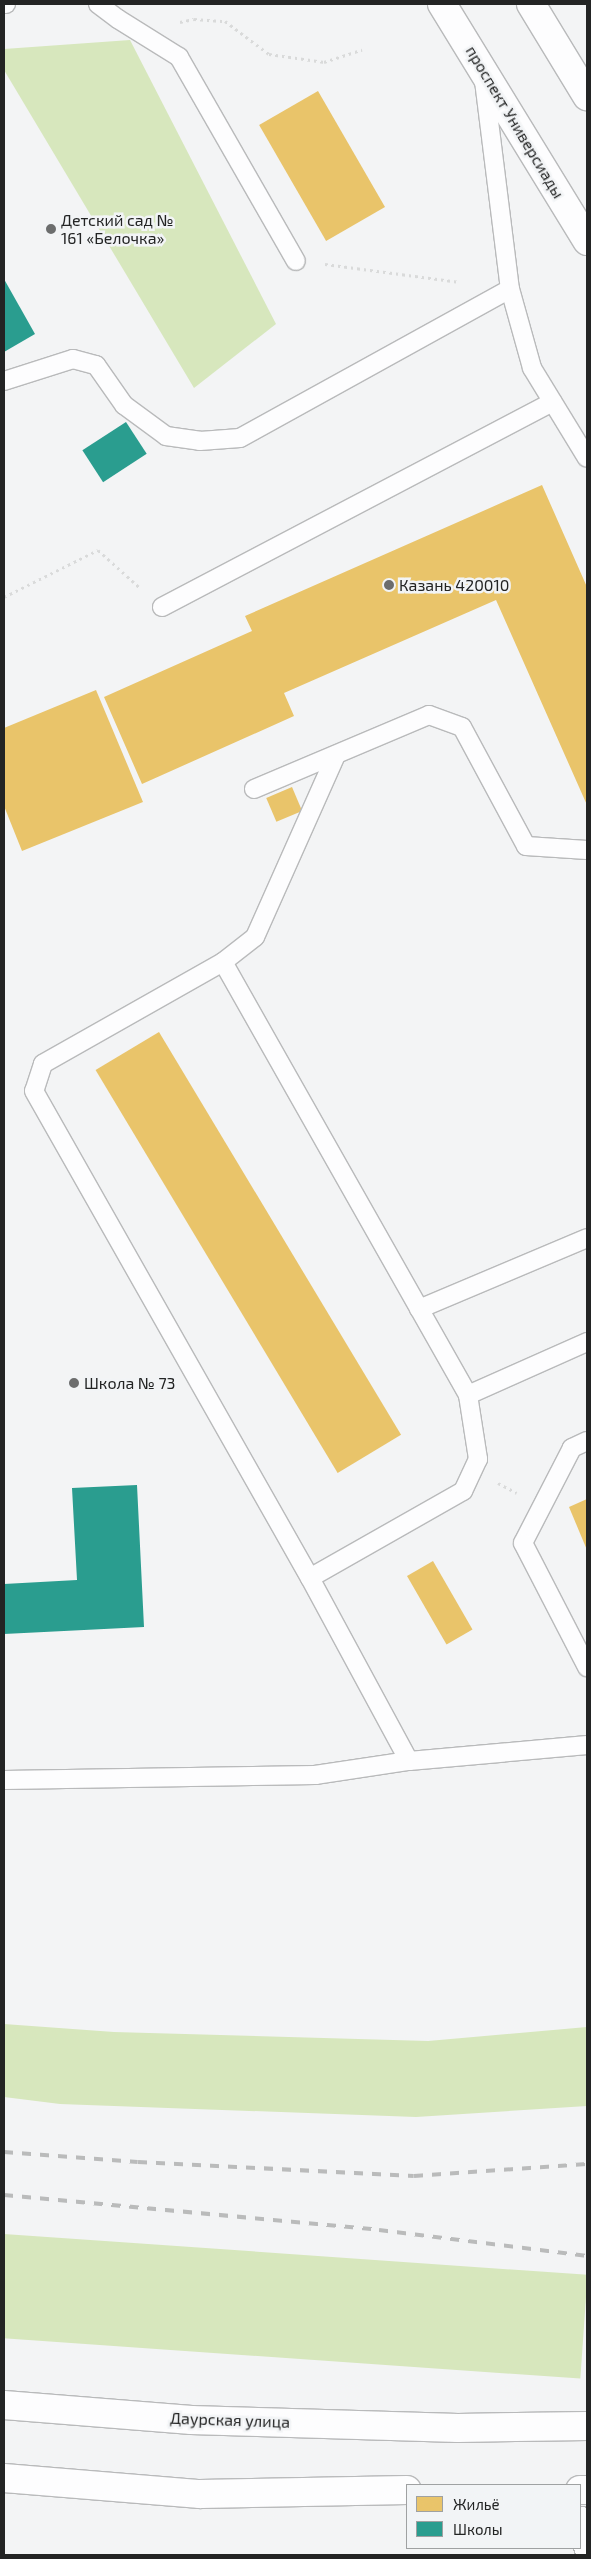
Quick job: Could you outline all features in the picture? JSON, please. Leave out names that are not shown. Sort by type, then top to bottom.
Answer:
[{"type":"main road","name":"проспект Универсиады","points":[[442,4],[587,241]]},
{"type":"main road","points":[[530,4],[587,96]]},
{"type":"main road","name":"Даурская улица","points":[[4,2405],[191,2420],[458,2428]]},
{"type":"main road","points":[[458,2428],[587,2415]]},
{"type":"main road","points":[[458,2428],[587,2426]]},
{"type":"main road","points":[[4,2478],[200,2494],[406,2490]]},
{"type":"lane","points":[[98,4],[179,57],[296,260]]},
{"type":"lane","points":[[483,70],[510,289],[532,368],[587,458]]},
{"type":"lane","points":[[4,381],[73,359],[96,365],[124,405],[166,436],[200,441],[240,438],[510,289]]},
{"type":"lane","points":[[162,607],[553,402]]},
{"type":"lane","points":[[254,789],[429,715],[462,727],[526,846],[587,850]]},
{"type":"lane","points":[[336,754],[255,937],[223,962],[43,1064],[34,1091],[310,1578],[409,1762]]},
{"type":"lane","points":[[223,962],[468,1395],[478,1459],[463,1491],[310,1578]]},
{"type":"lane","points":[[419,1309],[587,1238]]},
{"type":"lane","points":[[468,1395],[587,1342]]},
{"type":"lane","points":[[587,1442],[572,1448],[524,1543],[587,1667]]},
{"type":"lane","points":[[4,1780],[316,1775],[409,1762],[587,1745]]},
{"type":"lane","points":[[581,2541],[586,2555]]},
{"type":"path","points":[[141,33],[194,19],[225,21],[269,54],[324,62],[362,50]]},
{"type":"path","points":[[296,260],[510,289]]},
{"type":"path","points":[[4,597],[98,550],[162,607]]},
{"type":"path","points":[[473,1470],[542,1506]]},
{"type":"green space","points":[[130,40],[276,324],[194,388],[4,70],[4,49]]},
{"type":"green space","points":[[4,2024],[114,2032],[428,2041],[587,2027],[587,2106],[416,2117],[60,2104],[4,2097]]},
{"type":"green space","points":[[4,2234],[587,2275],[580,2379],[4,2338]]},
{"type":"building: Жильё","points":[[318,91],[385,207],[326,241],[259,125]]},
{"type":"building: Жильё","points":[[542,485],[587,587],[587,805],[496,600],[284,693],[294,716],[142,784],[104,697],[252,631],[245,616]]},
{"type":"building: Жильё","points":[[96,690],[143,802],[22,851],[4,806],[4,728]]},
{"type":"building: Жильё","points":[[292,787],[302,811],[276,822],[266,798]]},
{"type":"building: Жильё","points":[[159,1032],[401,1435],[338,1473],[96,1070]]},
{"type":"building: Жильё","points":[[587,1499],[587,1550],[569,1507]]},
{"type":"building: Жильё","points":[[433,1561],[472,1629],[447,1644],[407,1576]]},
{"type":"building: Школы","points":[[4,279],[35,334],[4,352]]},
{"type":"building: Школы","points":[[126,422],[147,454],[103,482],[82,450]]},
{"type":"building: Школы","points":[[137,1485],[144,1627],[4,1634],[4,1584],[77,1580],[72,1488]]},
{"type":"railway","points":[[4,2152],[138,2162],[414,2176],[587,2164]]},
{"type":"railway","points":[[4,2195],[379,2230],[587,2256]]},
{"type":"place","name":"Детский сад № 161 «Белочка»","points":[[51,229]]},
{"type":"place","name":"Казань 420010","points":[[389,585]]},
{"type":"place","name":"Школа № 73","points":[[74,1383]]}]
